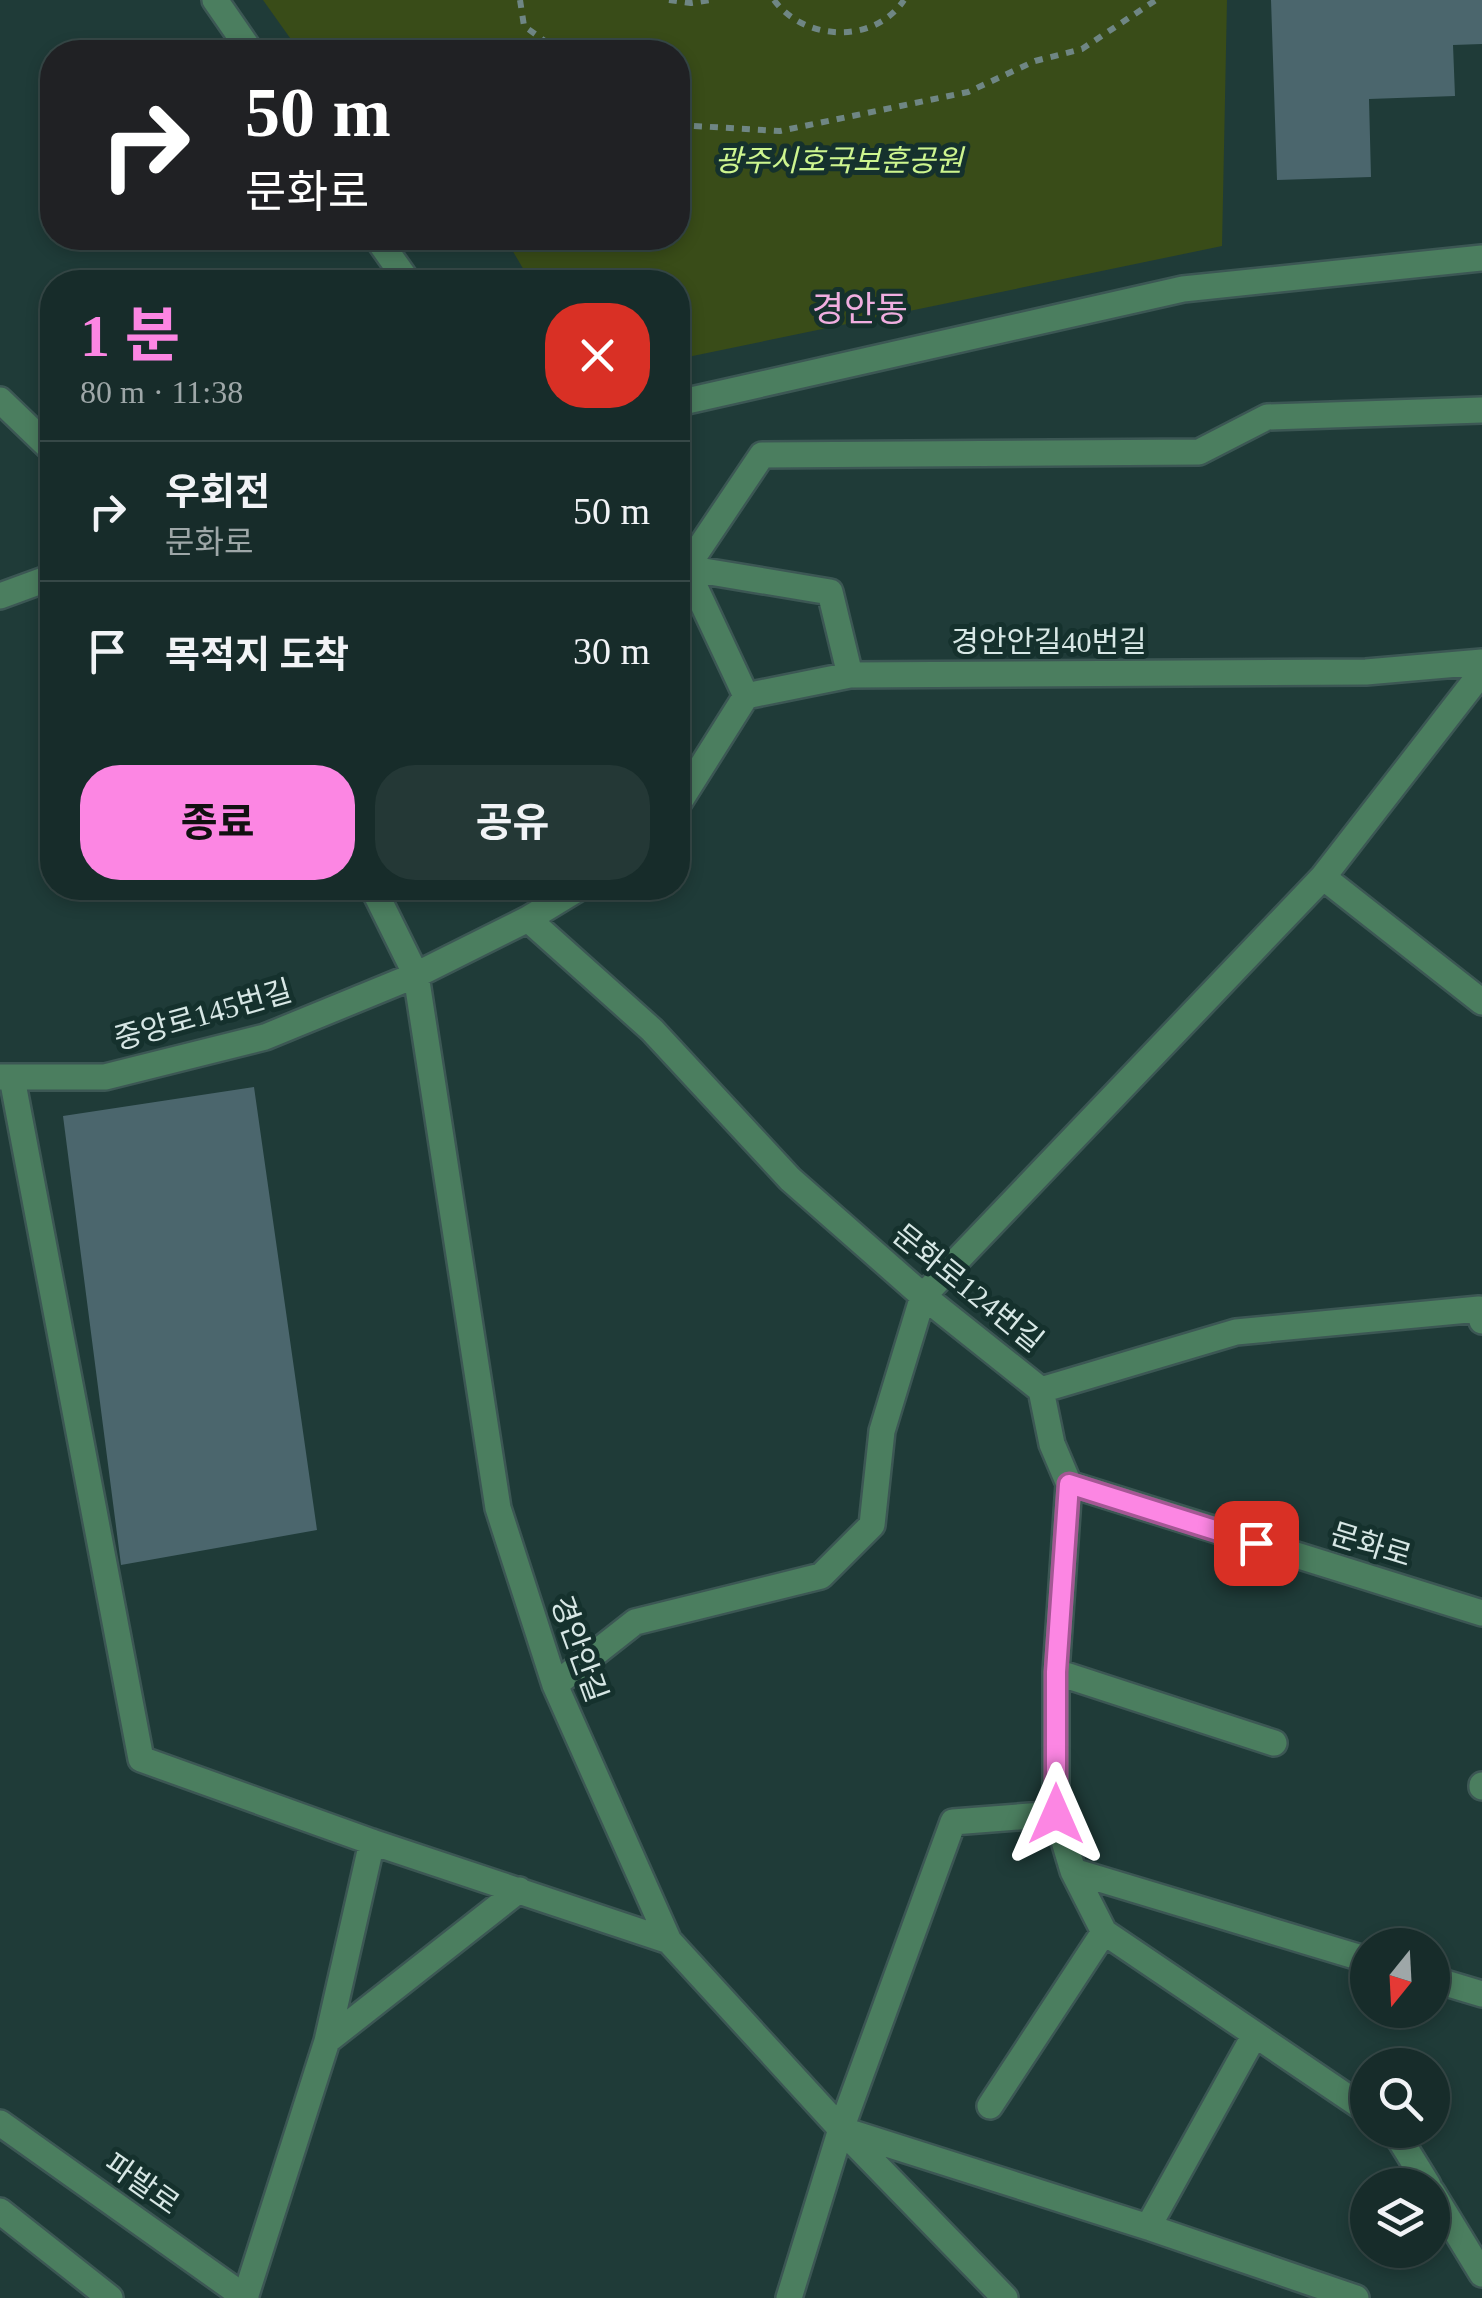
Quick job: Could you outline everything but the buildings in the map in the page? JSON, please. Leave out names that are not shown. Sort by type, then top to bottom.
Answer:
[{"type":"street","points":[[215,0],[243,40]]},
{"type":"street","points":[[690,400],[1184,289],[1482,258]]},
{"type":"street","points":[[0,400],[40,438]]},
{"type":"street","points":[[690,554],[762,455],[1199,452],[1267,418],[1482,410]]},
{"type":"street","points":[[690,566],[830,592],[850,675]]},
{"type":"street","points":[[0,596],[40,581]]},
{"type":"street","points":[[690,581],[746,696],[690,785]]},
{"type":"street","name":"경안안길40번길","points":[[746,696],[850,675],[1366,672],[1482,662]]},
{"type":"street","points":[[554,1686],[635,1622],[821,1576],[872,1525],[882,1431],[923,1296],[1323,877],[1482,672]]},
{"type":"street","points":[[1323,877],[1482,1002]]},
{"type":"street","name":"경안안길","points":[[379,900],[416,974],[498,1508],[554,1686],[669,1941],[841,2130],[1005,2298]]},
{"type":"street","points":[[416,974],[559,900]]},
{"type":"street","name":"문화로124번길","points":[[528,919],[652,1030],[790,1179],[923,1296],[1042,1390],[1052,1444],[1069,1484],[1056,1672],[1056,1814],[1074,1871],[1104,1932],[1350,2099]]},
{"type":"street","name":"중앙로145번길","points":[[6,1078],[105,1077],[265,1036],[416,974]]},
{"type":"street","points":[[6,1078],[141,1759],[372,1842],[669,1941]]},
{"type":"street","points":[[1042,1390],[1236,1332],[1481,1312]]},
{"type":"street","name":"문화로","points":[[1069,1484],[1482,1612]]},
{"type":"street","points":[[1056,1672],[1274,1742]]},
{"type":"street","points":[[789,2298],[841,2130],[953,1822],[1056,1814]]},
{"type":"street","points":[[246,2298],[327,2041],[372,1842]]},
{"type":"street","points":[[1074,1871],[1350,1955]]},
{"type":"street","points":[[327,2041],[519,1890]]},
{"type":"street","points":[[990,2106],[1104,1932]]},
{"type":"street","points":[[1450,1984],[1482,1994]]},
{"type":"street","points":[[1148,2227],[1254,2036]]},
{"type":"street","name":"파발로","points":[[0,2123],[246,2298]]},
{"type":"street","points":[[841,2130],[1356,2298]]},
{"type":"street","points":[[0,2211],[110,2298]]},
{"type":"street","points":[[1450,2222],[1482,2274]]},
{"type":"path","points":[[520,0],[524,26],[543,40]]},
{"type":"path","points":[[669,0],[710,0]]},
{"type":"path","points":[[774,0],[782,11],[804,26],[828,33],[854,32],[879,23],[904,0]]},
{"type":"path","points":[[690,126],[780,131],[968,92],[1034,61],[1082,49],[1156,0]]},
{"type":"green space","name":"광주시호국보훈공원","points":[[263,0],[1227,0],[1222,246],[690,357],[690,270],[524,270],[512,250],[690,250],[690,40],[291,40]]},
{"type":"district","name":"경안동","points":[[860,309]]},
{"type":"route","points":[[1056,1814],[1056,1672],[1069,1484],[1256,1543]]}]
